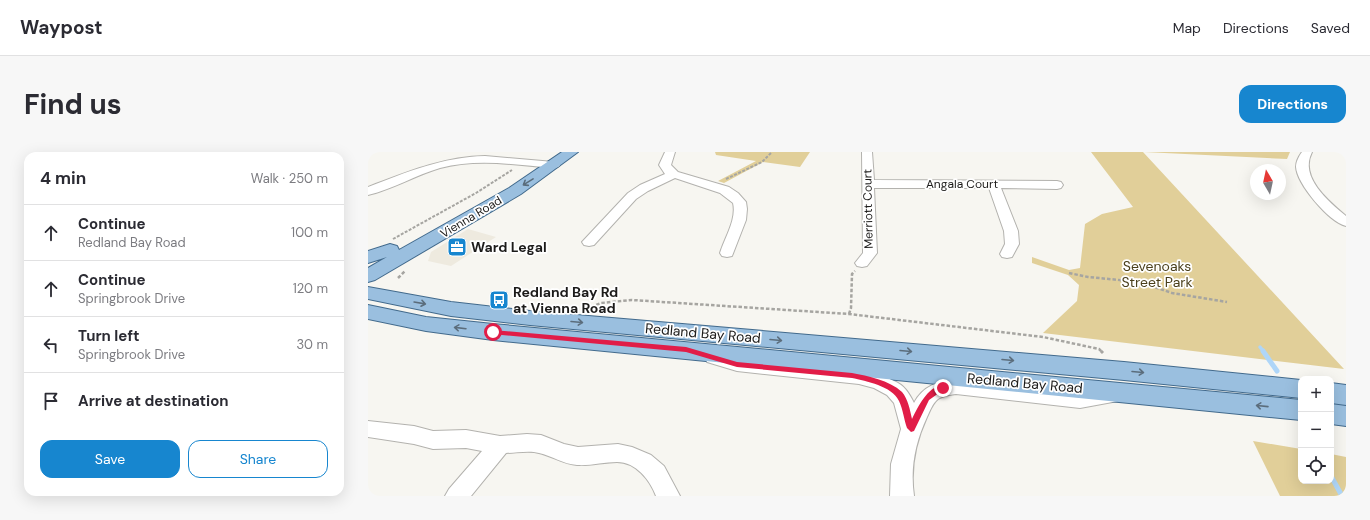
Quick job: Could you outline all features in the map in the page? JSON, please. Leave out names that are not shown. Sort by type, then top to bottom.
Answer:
[{"type":"main road","name":"Vienna Road","points":[[368,263],[390,246],[468,205],[533,163],[571,152]]},
{"type":"main road","name":"Vienna Road","points":[[368,276],[502,199],[551,158]]},
{"type":"main road","points":[[368,257],[390,246]]},
{"type":"main road","points":[[377,295],[385,290],[386,284],[394,273],[418,248]]},
{"type":"main road","name":"Redland Bay Road","points":[[377,295],[451,309],[560,321],[1124,371],[1298,389]]},
{"type":"main road","name":"Redland Bay Road","points":[[368,312],[426,324],[493,332],[1298,410]]},
{"type":"main road","points":[[368,327],[426,324]]},
{"type":"main road","points":[[1334,393],[1346,395]]},
{"type":"main road","points":[[1334,414],[1346,416]]},
{"type":"street","points":[[670,152],[665,165],[668,170],[674,174],[725,190],[737,198],[741,206],[727,253]]},
{"type":"street","name":"Merriott Court","points":[[862,263],[870,253],[867,152]]},
{"type":"street","points":[[1307,152],[1302,166],[1306,179],[1320,198],[1346,222]]},
{"type":"street","points":[[368,191],[433,168],[461,161],[482,160],[533,163]]},
{"type":"street","points":[[589,242],[632,196],[644,188],[674,174]]},
{"type":"street","name":"Angala Court","points":[[867,184],[1057,185]]},
{"type":"street","points":[[994,185],[1011,231],[1012,244],[1007,254]]},
{"type":"street","points":[[686,350],[737,364],[869,379],[883,384],[899,394],[903,401],[911,428]]},
{"type":"street","points":[[902,496],[900,479],[901,463],[911,428],[926,398],[943,388],[956,387],[1080,400],[1136,394]]},
{"type":"street","points":[[368,429],[414,435],[433,440],[466,439],[500,444],[541,444],[562,453],[578,456],[618,453],[632,456],[643,462],[656,473],[668,496]]},
{"type":"street","points":[[457,496],[500,444]]},
{"type":"path","points":[[713,186],[762,162],[772,152]]},
{"type":"path","points":[[390,246],[513,170],[512,167]]},
{"type":"path","points":[[849,314],[851,308],[852,274],[862,263]]},
{"type":"path","points":[[1069,273],[1088,278],[1140,282],[1184,296],[1227,302]]},
{"type":"path","points":[[560,321],[601,303],[632,300],[849,314],[1044,337],[1099,349],[1124,371]]},
{"type":"shaded area","points":[[468,229],[496,237],[451,266],[428,261],[431,252]]},
{"type":"green space","points":[[715,152],[810,152],[800,167],[763,162],[724,183],[718,181],[756,161],[716,155]]},
{"type":"green space","name":"Sevenoaks Street Park","points":[[1091,152],[1143,152],[1344,369],[1043,333],[1077,301],[1079,285],[1068,275],[1032,263],[1032,257],[1069,270],[1080,268],[1085,224],[1102,214],[1133,207]]},
{"type":"green space","points":[[1144,152],[1290,152],[1287,159]]},
{"type":"green space","points":[[1253,441],[1298,448],[1298,484],[1334,484],[1334,455],[1346,457],[1346,496],[1280,496]]},
{"type":"waterway","points":[[1260,347],[1264,352]]},
{"type":"waterway","points":[[1263,351],[1277,371]]},
{"type":"waterway","points":[[1334,481],[1342,496]]},
{"type":"place","name":"Ward Legal","points":[[457,247]]},
{"type":"place","name":"Redland Bay Rd at Vienna Road","points":[[499,300]]},
{"type":"route","points":[[493,332],[686,350],[737,364],[869,379],[883,384],[899,394],[903,401],[911,428],[926,398],[943,388]]}]
